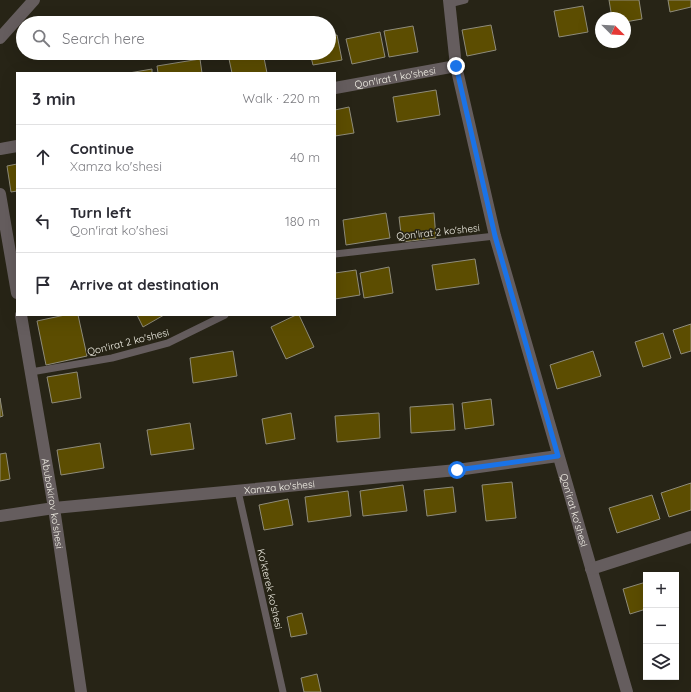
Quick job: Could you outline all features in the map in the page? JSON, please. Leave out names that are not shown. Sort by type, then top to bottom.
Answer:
[{"type":"street","points":[[20,16],[34,0]]},
{"type":"street","name":"Qon'irat ko'shesi","points":[[449,2],[456,66],[495,236],[626,692]]},
{"type":"street","points":[[0,38],[16,20]]},
{"type":"street","name":"Qon'irat 1 ko'shesi","points":[[336,88],[456,66]]},
{"type":"street","points":[[0,149],[16,146]]},
{"type":"street","points":[[0,194],[16,287]]},
{"type":"street","name":"Abubakirov ko'shesi","points":[[21,316],[54,508],[81,692]]},
{"type":"street","name":"Xamza ko'shesi","points":[[0,516],[54,508],[457,470],[558,456]]},
{"type":"street","points":[[591,569],[691,537]]},
{"type":"lane","points":[[449,2],[465,0]]},
{"type":"lane","name":"Qon'irat 2 ko'shesi","points":[[336,254],[495,236]]},
{"type":"lane","name":"Qon'irat 2 ko'shesi","points":[[31,372],[112,358],[168,344],[223,316]]},
{"type":"lane","name":"Ko'kterek ko'shesi","points":[[238,491],[283,692]]},
{"type":"building","points":[[609,0],[639,0],[642,19],[631,21],[631,12],[611,12]]},
{"type":"building","points":[[668,0],[691,0],[691,7],[670,12]]},
{"type":"building","points":[[583,6],[588,32],[559,37],[554,11]]},
{"type":"building","points":[[491,25],[496,50],[467,56],[462,30]]},
{"type":"building","points":[[413,26],[418,52],[389,57],[384,31]]},
{"type":"building","points":[[380,32],[385,57],[352,64],[346,39]]},
{"type":"building","points":[[336,35],[342,60],[313,65],[312,60],[336,60]]},
{"type":"building","points":[[200,60],[202,72],[158,72],[157,66]]},
{"type":"building","points":[[229,60],[264,60],[267,72],[232,72]]},
{"type":"building","points":[[152,69],[152,72],[135,72]]},
{"type":"building","points":[[436,90],[440,115],[397,122],[393,97]]},
{"type":"building","points":[[349,107],[354,133],[336,136],[336,110]]},
{"type":"building","points":[[16,164],[16,191],[11,192],[7,166]]},
{"type":"building","points":[[386,213],[390,238],[346,245],[343,220]]},
{"type":"building","points":[[434,213],[436,238],[402,242],[399,217]]},
{"type":"building","points":[[475,259],[479,284],[436,290],[432,265]]},
{"type":"building","points":[[389,267],[393,293],[364,298],[360,273]]},
{"type":"building","points":[[356,270],[360,295],[336,299],[336,273]]},
{"type":"building","points":[[60,316],[78,316],[87,356],[46,365],[37,321]]},
{"type":"building","points":[[138,316],[162,316],[143,327]]},
{"type":"building","points":[[294,316],[299,316],[314,347],[286,359],[271,327]]},
{"type":"building","points":[[691,324],[691,351],[681,354],[673,330]]},
{"type":"building","points":[[663,333],[671,358],[643,367],[635,342]]},
{"type":"building","points":[[233,351],[237,376],[193,383],[190,358]]},
{"type":"building","points":[[593,351],[601,376],[557,389],[550,365]]},
{"type":"building","points":[[77,372],[81,398],[52,403],[47,377]]},
{"type":"building","points":[[0,398],[3,416],[0,417]]},
{"type":"building","points":[[491,399],[494,425],[465,429],[462,403]]},
{"type":"building","points":[[453,404],[455,430],[411,433],[410,407]]},
{"type":"building","points":[[291,413],[295,439],[266,444],[262,419]]},
{"type":"building","points":[[379,413],[380,438],[337,442],[335,416]]},
{"type":"building","points":[[190,423],[194,449],[151,455],[147,430]]},
{"type":"building","points":[[100,443],[104,468],[61,475],[57,450]]},
{"type":"building","points":[[6,453],[10,479],[0,481],[0,454]]},
{"type":"building","points":[[512,482],[516,518],[486,521],[482,485]]},
{"type":"building","points":[[691,483],[691,510],[669,517],[661,493]]},
{"type":"building","points":[[403,485],[407,511],[363,516],[360,491]]},
{"type":"building","points":[[453,487],[456,512],[427,516],[424,490]]},
{"type":"building","points":[[348,491],[351,516],[308,522],[305,497]]},
{"type":"building","points":[[652,495],[660,519],[617,533],[609,508]]},
{"type":"building","points":[[288,499],[293,525],[264,530],[259,505]]},
{"type":"building","points":[[643,583],[643,610],[630,614],[623,589]]},
{"type":"building","points":[[302,613],[307,634],[291,637],[287,617]]},
{"type":"building","points":[[317,674],[321,692],[304,692],[301,678]]},
{"type":"route","points":[[456,66],[495,236],[558,456],[457,470]]}]
